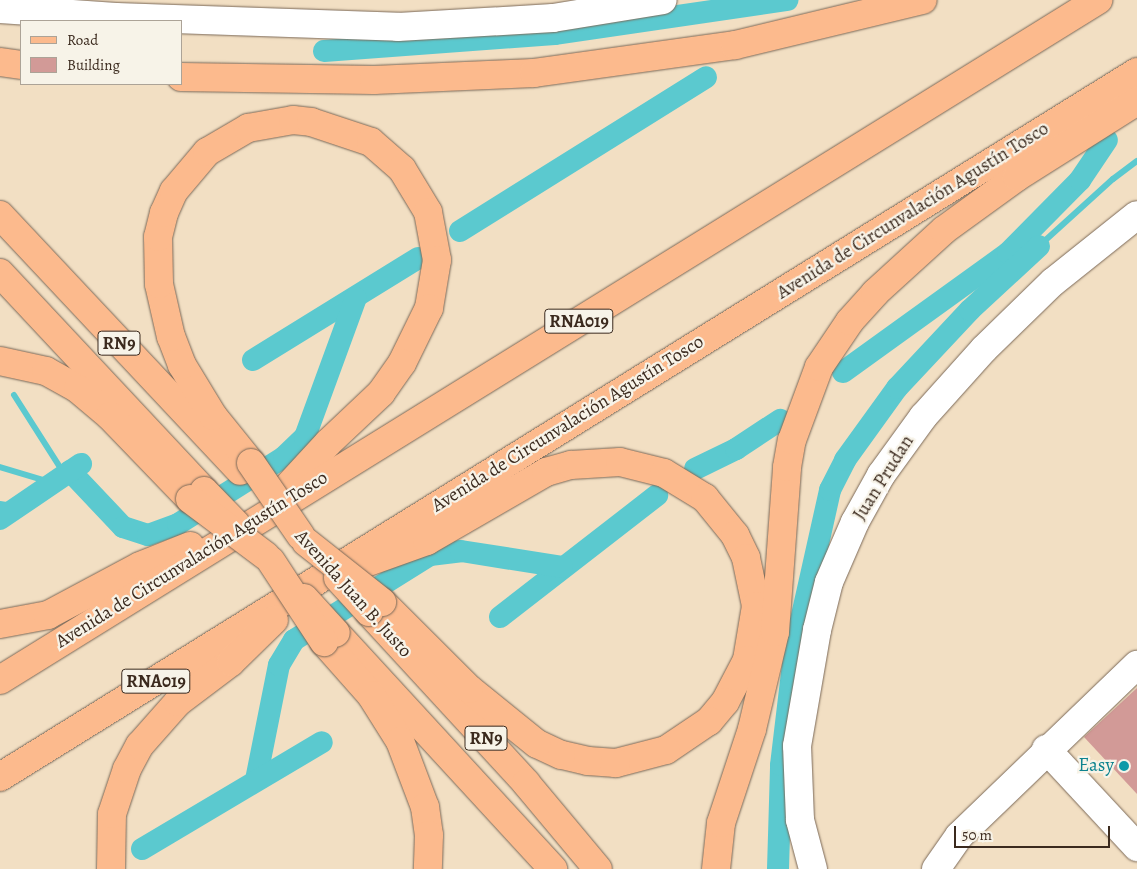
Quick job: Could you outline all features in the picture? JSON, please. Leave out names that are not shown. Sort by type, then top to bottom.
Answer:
[{"type":"main road","points":[[182,77],[374,80],[534,73],[734,45],[923,0]]},
{"type":"main road","name":"Avenida de Circunvalación Agustín Tosco","points":[[0,680],[256,519],[1098,0]]},
{"type":"main road","points":[[0,62],[20,65]]},
{"type":"main road","name":"Avenida de Circunvalación Agustín Tosco","points":[[0,777],[1137,72]]},
{"type":"main road","points":[[716,869],[721,823],[752,729],[775,632],[787,467],[792,440],[819,367],[850,321],[875,293],[944,230],[1010,182],[1137,101]]},
{"type":"main road","points":[[0,624],[48,615],[140,566],[256,519],[328,443],[381,393],[418,336],[435,284],[437,260],[428,212],[402,169],[371,142],[311,122],[293,120],[248,128],[206,152],[174,191],[164,214],[158,237],[158,284],[179,358],[246,467],[303,539],[376,607],[469,689],[537,744],[561,755],[588,761],[616,762],[666,750],[709,721],[725,702],[747,660],[756,606],[753,582],[739,543],[722,516],[705,498],[664,473],[620,462],[571,465],[546,472],[427,540],[314,582],[231,662],[178,702],[140,745],[127,769],[114,807],[110,838],[111,869]]},
{"type":"main road","name":"RN9","points":[[0,215],[246,467]]},
{"type":"main road","name":"RN9","points":[[0,273],[197,495]]},
{"type":"main road","points":[[0,362],[46,372],[78,389],[269,559],[330,637],[371,695],[400,741],[425,807],[428,869]]},
{"type":"main road","name":"Avenida Juan B. Justo","points":[[376,607],[598,869]]},
{"type":"main road","name":"Avenida Juan B. Justo","points":[[330,637],[553,869]]},
{"type":"street","points":[[0,8],[116,17],[398,27],[553,18],[662,0]]},
{"type":"street","name":"Juan Prudan","points":[[811,864],[800,820],[797,746],[827,591],[855,522],[881,475],[924,417],[984,349],[1053,282],[1137,215]]},
{"type":"street","points":[[936,869],[959,836],[1046,749],[1137,665]]},
{"type":"street","points":[[1046,749],[1137,847]]},
{"type":"building","name":"Easy","points":[[1137,688],[1137,794],[1084,737]]},
{"type":"waterway","points":[[324,51],[554,34],[788,0]]},
{"type":"waterway","points":[[460,231],[706,77]]},
{"type":"waterway","points":[[843,372],[1008,253],[1080,180],[1107,140]]},
{"type":"waterway","points":[[1039,246],[1113,179],[1137,161]]},
{"type":"waterway","points":[[778,869],[781,765],[795,647],[830,490],[845,460],[897,388],[970,310],[1039,246]]},
{"type":"waterway","points":[[253,360],[418,258]]},
{"type":"waterway","points":[[70,471],[123,527],[148,535],[178,524],[284,457],[305,437],[356,298]]},
{"type":"waterway","points":[[14,395],[65,475]]},
{"type":"waterway","points":[[695,469],[736,449],[780,420]]},
{"type":"waterway","points":[[0,519],[81,464]]},
{"type":"waterway","points":[[0,467],[53,483]]},
{"type":"waterway","points":[[500,617],[657,495]]},
{"type":"waterway","points":[[0,504],[18,507]]},
{"type":"waterway","points":[[256,780],[279,665],[294,640],[430,555],[461,551],[562,567]]},
{"type":"waterway","points":[[142,849],[322,742]]},
{"type":"place","name":"Easy","points":[[1124,766]]}]
